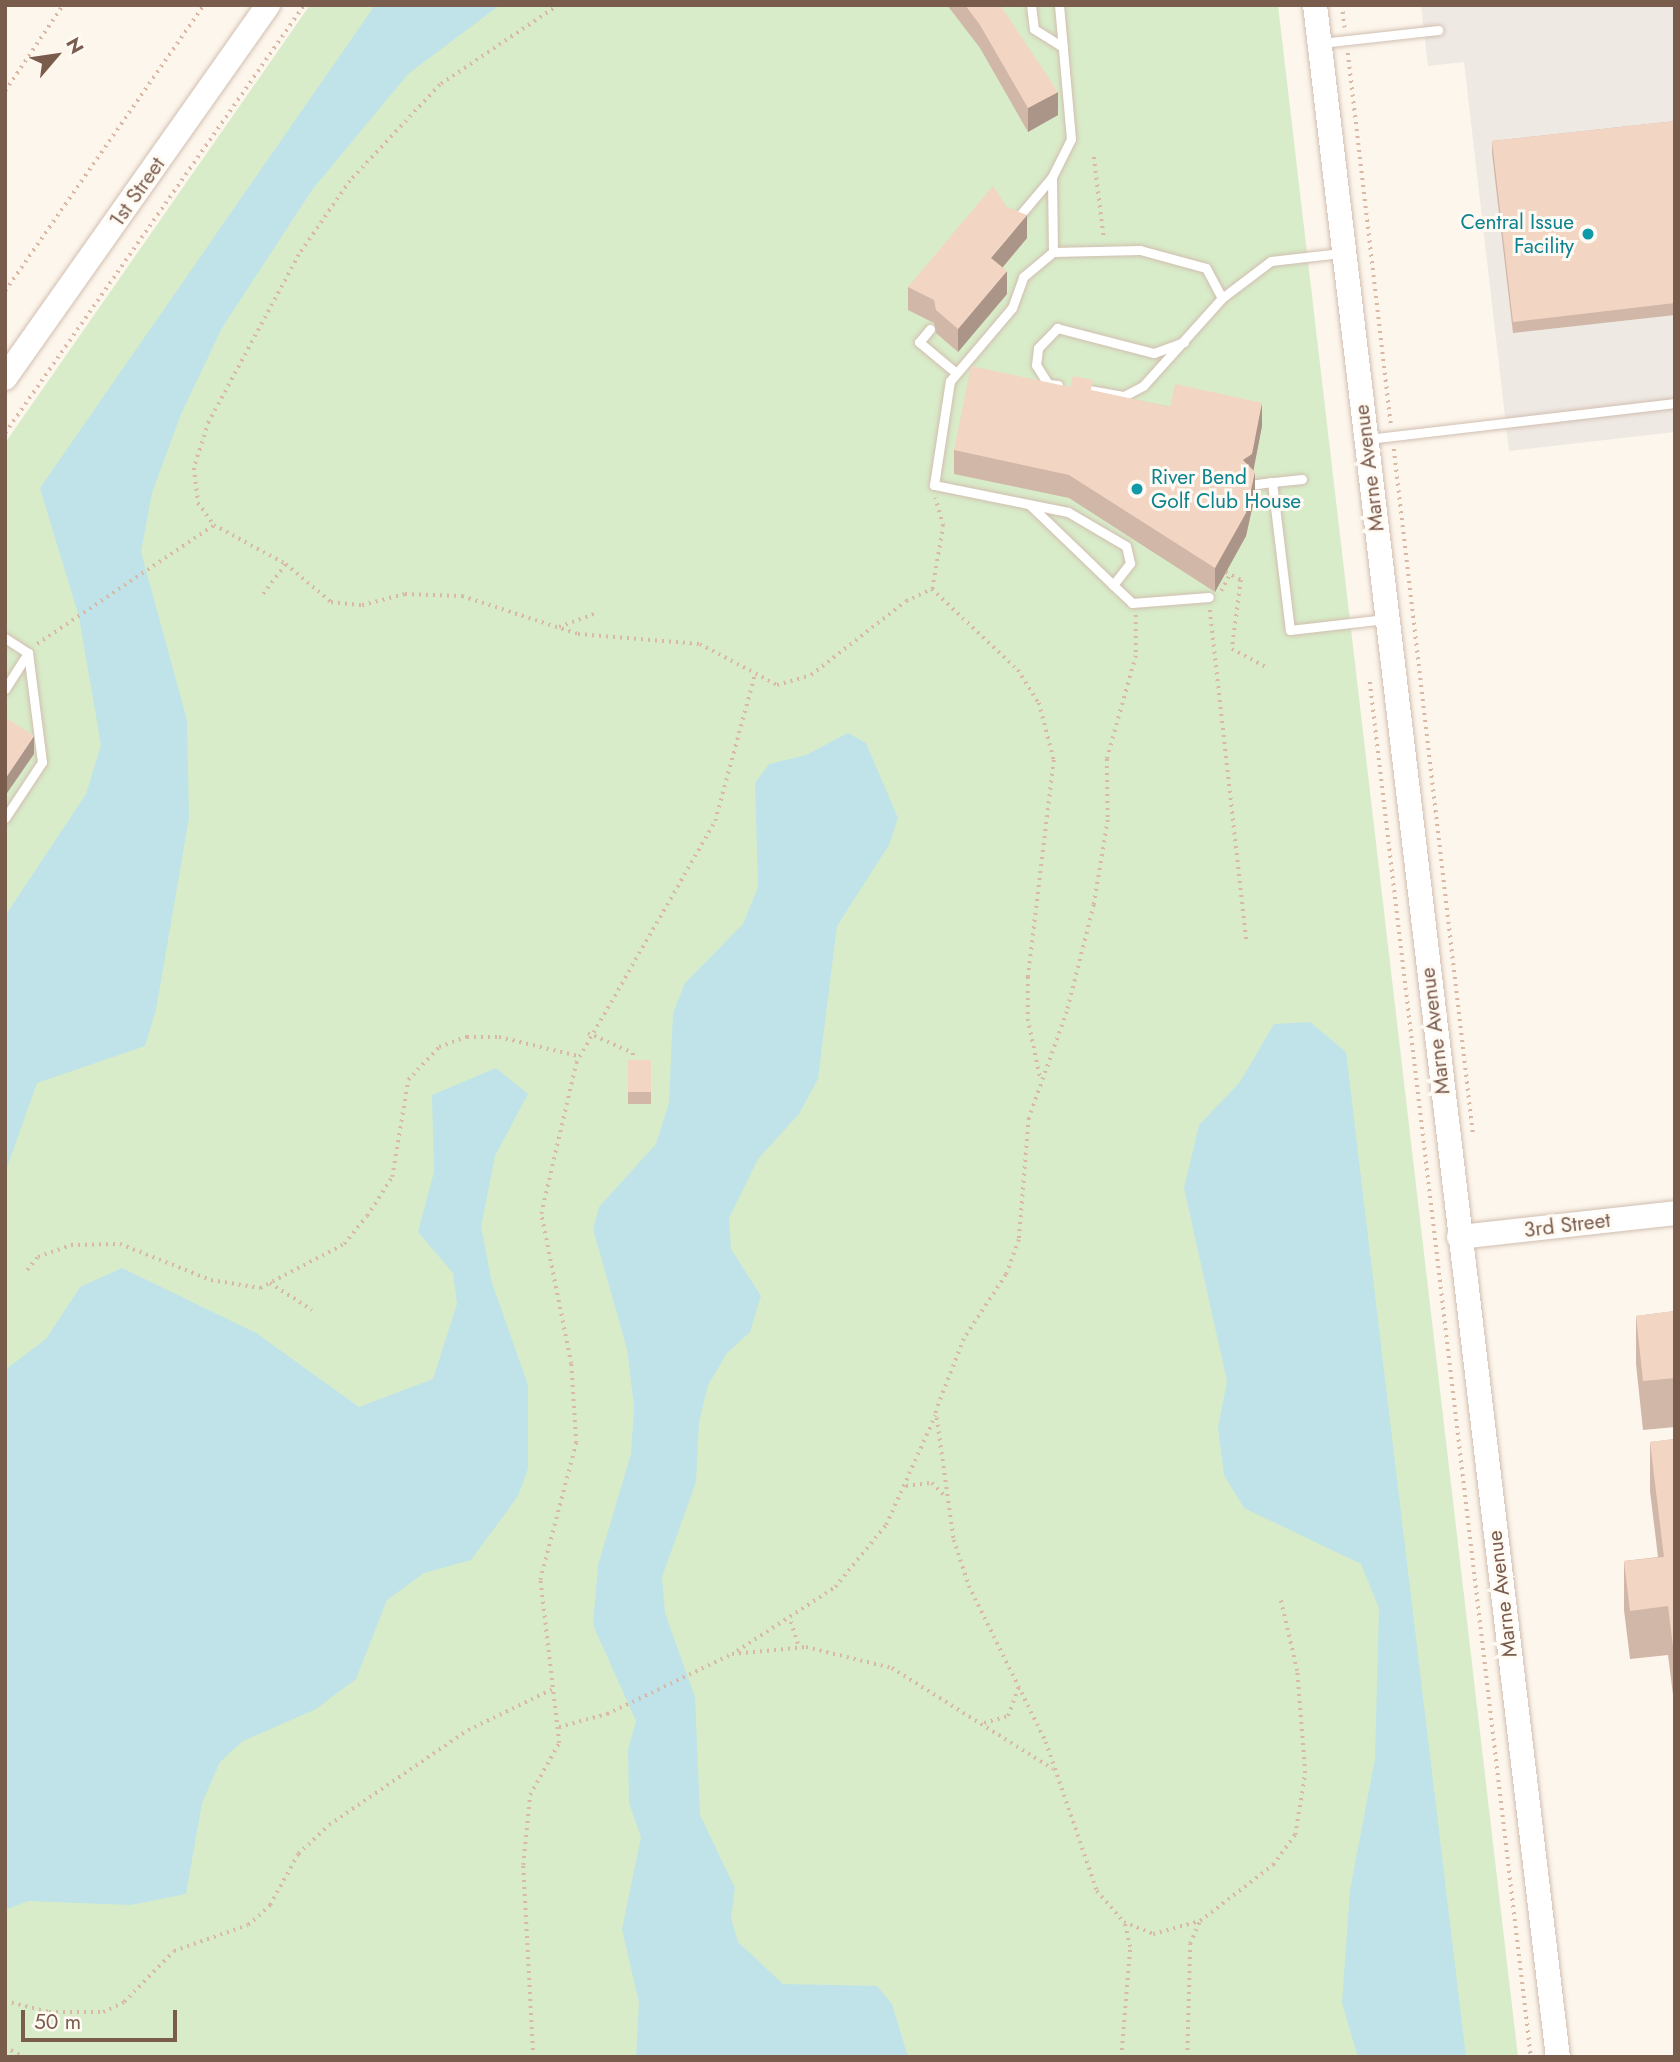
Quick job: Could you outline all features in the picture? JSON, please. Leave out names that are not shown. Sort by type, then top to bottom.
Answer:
[{"type":"street","name":"1st Street","points":[[5,378],[268,5]]},
{"type":"street","name":"Marne Avenue","points":[[1315,5],[1558,2057]]},
{"type":"street","name":"3rd Street","points":[[1459,1237],[1675,1213]]},
{"type":"lane","points":[[1031,5],[1034,29],[1063,47]]},
{"type":"lane","points":[[1012,225],[1052,177],[1071,139],[1059,5]]},
{"type":"lane","points":[[1320,43],[1438,30]]},
{"type":"lane","points":[[1052,177],[1053,252]]},
{"type":"lane","points":[[1113,585],[1130,563],[1126,546],[1068,512],[934,485],[955,372],[1012,308],[1023,277],[1053,252],[1140,250],[1206,268],[1222,298]]},
{"type":"lane","points":[[1184,342],[1154,352],[1057,328],[1038,348],[1036,365],[1048,384],[1124,396],[1143,386],[1184,342],[1222,298],[1271,261],[1344,252]]},
{"type":"lane","points":[[930,329],[919,342],[955,372]]},
{"type":"lane","points":[[1366,439],[1675,403]]},
{"type":"lane","points":[[1250,485],[1302,479]]},
{"type":"lane","points":[[1272,482],[1290,630],[1387,619]]},
{"type":"lane","points":[[1030,505],[1132,603],[1209,597]]},
{"type":"lane","points":[[5,638],[28,653],[42,762],[5,818]]},
{"type":"lane","points":[[5,689],[28,653]]},
{"type":"path","points":[[5,91],[63,5]]},
{"type":"path","points":[[5,292],[204,5]]},
{"type":"path","points":[[5,433],[304,5]]},
{"type":"path","points":[[559,5],[440,85],[350,181],[299,255],[209,422],[194,468],[198,503],[214,526],[286,564],[331,602],[362,605],[405,594],[462,596],[558,628],[644,644],[700,644],[776,685],[811,675],[906,601],[932,589]]},
{"type":"path","points":[[1094,157],[1105,250]]},
{"type":"path","points":[[932,589],[943,526],[934,485]]},
{"type":"path","points":[[28,653],[52,629],[168,551],[214,526]]},
{"type":"path","points":[[263,594],[286,564]]},
{"type":"path","points":[[1226,572],[1241,580],[1232,649],[1267,668]]},
{"type":"path","points":[[932,589],[1018,670],[1040,703],[1054,760],[1028,976],[1028,1019],[1041,1080]]},
{"type":"path","points":[[1209,597],[1247,944]]},
{"type":"path","points":[[558,1727],[623,1706],[732,1654],[791,1620],[835,1587],[886,1525],[906,1486],[964,1339],[1006,1275],[1019,1240],[1029,1118],[1067,1012],[1094,905],[1108,820],[1107,759],[1141,632],[1132,603]]},
{"type":"path","points":[[558,628],[597,613]]},
{"type":"path","points":[[533,2057],[523,1865],[530,1795],[559,1743],[555,1688],[540,1580],[576,1443],[571,1364],[541,1214],[579,1056],[588,1033],[715,821],[755,674]]},
{"type":"path","points":[[1370,677],[1531,2057]]},
{"type":"path","points":[[588,1033],[633,1053],[634,1072]]},
{"type":"path","points":[[27,1270],[38,1257],[71,1245],[120,1244],[211,1280],[260,1288],[344,1244],[367,1216],[393,1177],[408,1080],[439,1047],[467,1037],[499,1037],[579,1056]]},
{"type":"path","points":[[270,1283],[312,1310]]},
{"type":"path","points":[[936,1411],[948,1499],[969,1586],[1019,1684],[1054,1770],[1097,1891],[1124,1922],[1153,1934],[1200,1921],[1273,1866],[1295,1835],[1306,1773],[1297,1671],[1280,1598]]},
{"type":"path","points":[[906,1486],[932,1483],[948,1499]]},
{"type":"path","points":[[791,1620],[789,1629],[800,1647]]},
{"type":"path","points":[[732,1654],[800,1647],[845,1652],[892,1668],[1054,1770]]},
{"type":"path","points":[[980,1723],[1008,1716],[1019,1684]]},
{"type":"path","points":[[5,2001],[49,2012],[103,2012],[124,2003],[174,1951],[248,1925],[270,1905],[298,1854],[329,1825],[468,1730],[555,1688]]},
{"type":"path","points":[[1187,2057],[1190,1944],[1200,1921]]},
{"type":"path","points":[[1121,2057],[1130,1947],[1124,1922]]},
{"type":"path","points":[[5,2047],[24,2057]]},
{"type":"shaded area","points":[[1421,5],[1675,5],[1675,432],[1509,451],[1464,62],[1428,66]]},
{"type":"green space","points":[[310,5],[1278,5],[1518,2057],[5,2057],[5,443]]},
{"type":"water","points":[[375,5],[500,5],[408,74],[312,190],[222,328],[181,414],[152,493],[141,552],[187,720],[189,818],[156,1010],[145,1046],[37,1083],[5,1173],[5,916],[86,794],[101,745],[79,617],[40,488]]},
{"type":"water","points":[[848,733],[866,743],[898,818],[889,845],[837,926],[818,1079],[799,1114],[758,1159],[729,1218],[731,1249],[761,1296],[750,1332],[727,1353],[708,1385],[699,1422],[696,1482],[662,1577],[665,1613],[695,1697],[700,1815],[735,1888],[731,1918],[738,1942],[783,1984],[877,1986],[892,2004],[908,2057],[636,2057],[639,2003],[622,1929],[641,1837],[629,1803],[628,1750],[636,1721],[593,1625],[598,1565],[631,1454],[634,1407],[627,1349],[593,1229],[599,1207],[656,1144],[669,1103],[673,1013],[685,983],[743,924],[758,887],[755,783],[769,764],[806,755]]},
{"type":"water","points":[[1310,1022],[1346,1052],[1466,2057],[1358,2057],[1342,2003],[1350,1890],[1375,1759],[1379,1608],[1361,1564],[1244,1508],[1224,1475],[1218,1428],[1227,1381],[1184,1188],[1199,1125],[1240,1082],[1274,1024]]},
{"type":"water","points":[[496,1068],[528,1094],[495,1156],[481,1227],[492,1283],[528,1385],[528,1469],[518,1496],[471,1560],[424,1573],[387,1600],[356,1679],[316,1709],[243,1741],[220,1762],[202,1803],[186,1894],[131,1905],[28,1901],[5,1910],[5,1370],[46,1339],[80,1287],[122,1268],[256,1333],[359,1407],[433,1379],[457,1304],[453,1273],[418,1232],[434,1172],[432,1095]]},
{"type":"building","points":[[965,5],[1000,5],[1058,92],[1028,108],[980,25]]},
{"type":"building","name":"Central Issue Facility","points":[[1675,121],[1675,303],[1513,322],[1492,141]]},
{"type":"building","points":[[993,186],[1007,207],[1027,215],[991,258],[1007,271],[958,329],[936,310],[934,300],[908,287]]},
{"type":"building","name":"River Bend Golf Club House","points":[[971,366],[1070,387],[1073,376],[1093,380],[1091,390],[1170,407],[1175,384],[1262,403],[1252,454],[1243,460],[1255,472],[1246,513],[1215,568],[1069,475],[954,450]]},
{"type":"building","points":[[5,717],[34,736],[5,779]]},
{"type":"building","points":[[628,1060],[651,1060],[651,1092],[628,1092]]},
{"type":"building","points":[[1675,1311],[1675,1378],[1643,1381],[1636,1316]]},
{"type":"building","points":[[1675,1439],[1675,1663],[1668,1606],[1630,1611],[1624,1561],[1664,1557],[1650,1442]]},
{"type":"place","name":"Central Issue Facility","points":[[1588,234]]},
{"type":"place","name":"River Bend Golf Club House","points":[[1137,489]]}]
